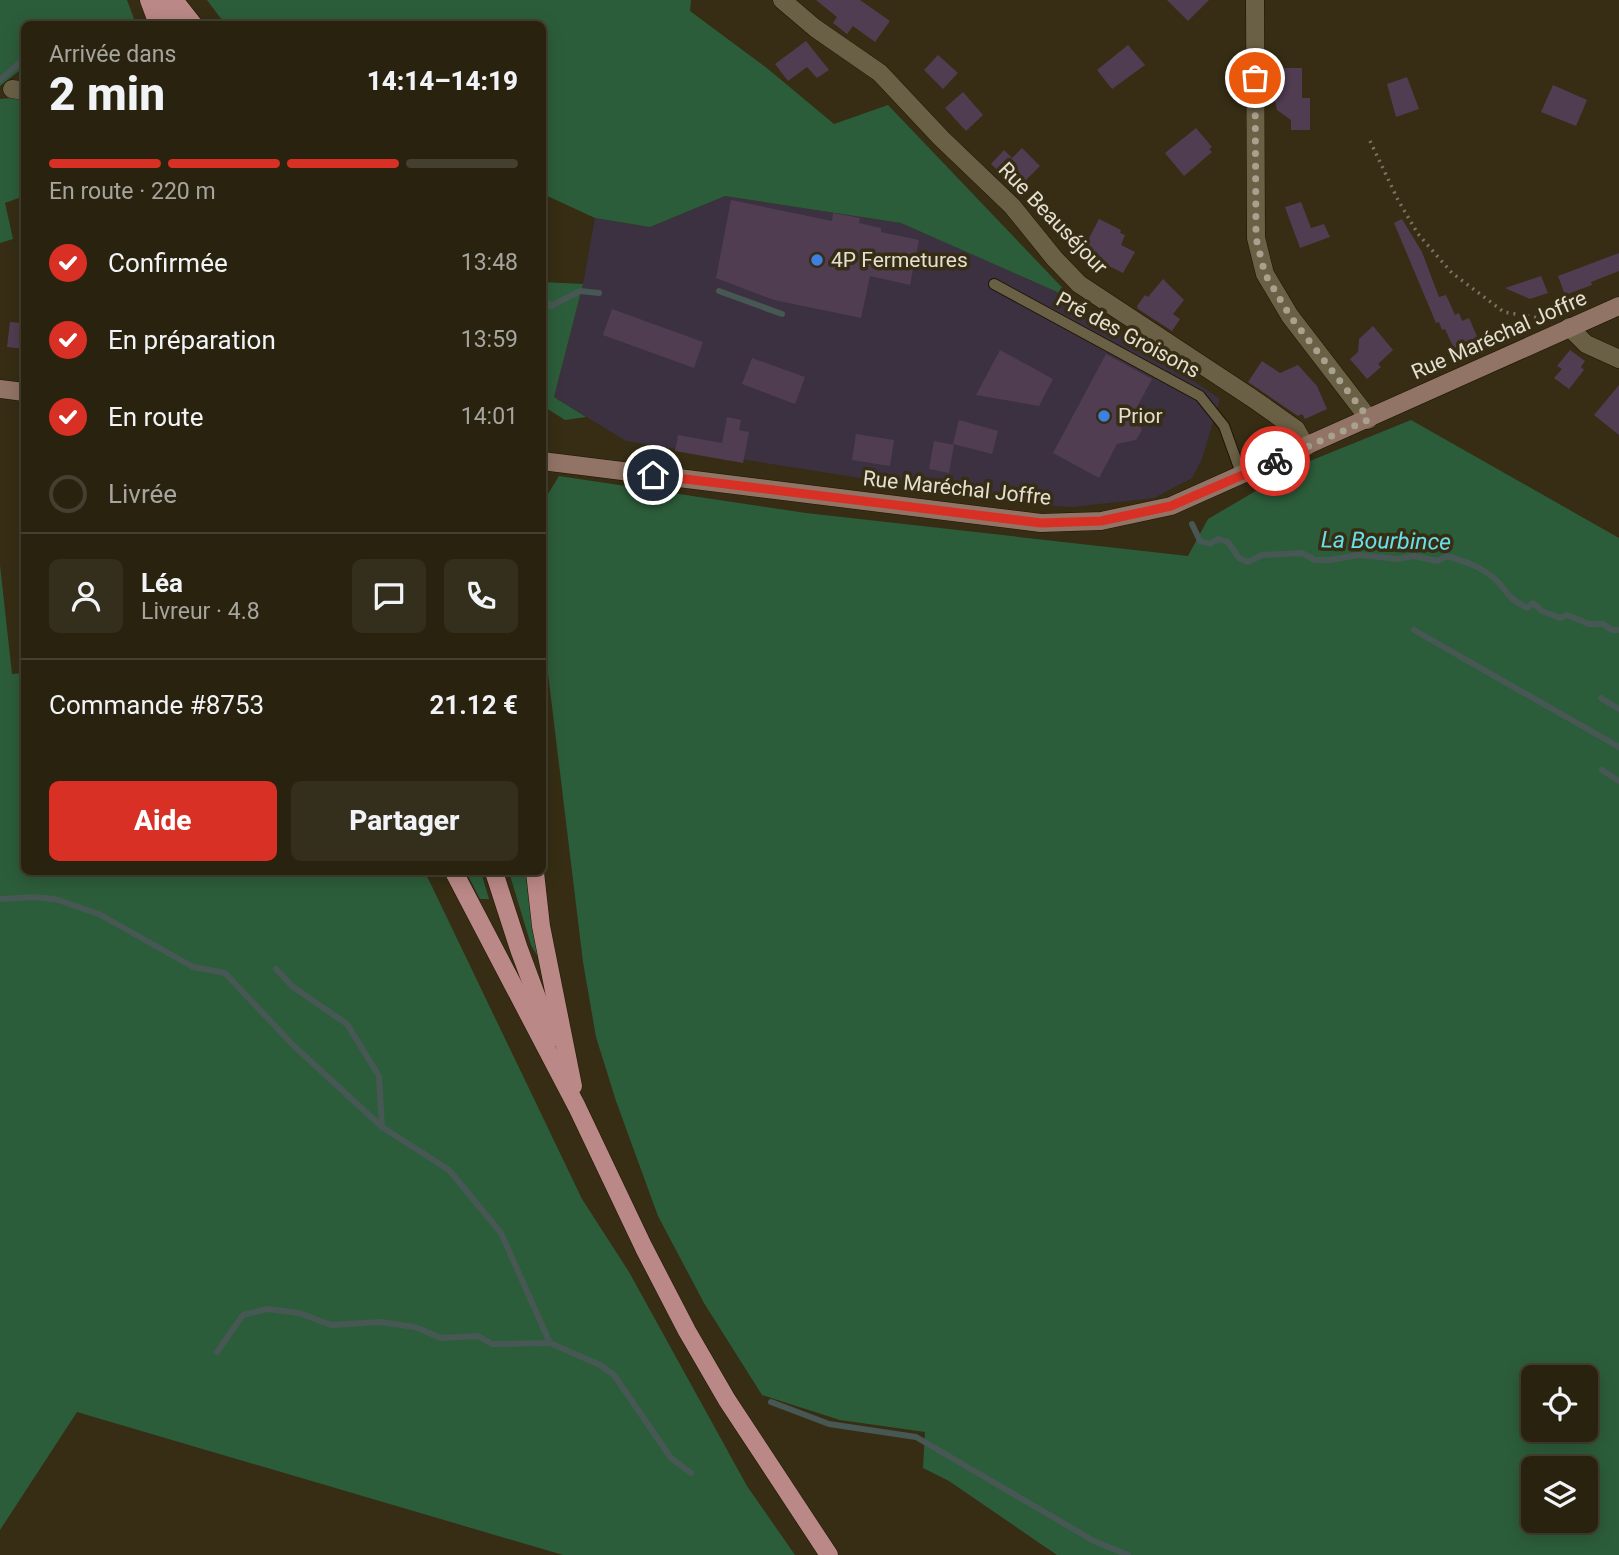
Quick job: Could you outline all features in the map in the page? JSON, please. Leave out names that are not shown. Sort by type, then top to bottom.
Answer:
[{"type":"main road","points":[[149,0],[157,21]]},
{"type":"main road","points":[[161,0],[173,21]]},
{"type":"main road","points":[[174,0],[191,21]]},
{"type":"main road","name":"Rue Maréchal Joffre","points":[[546,461],[1041,523],[1101,521],[1171,506],[1619,306]]},
{"type":"main road","points":[[0,389],[21,392]]},
{"type":"main road","points":[[456,875],[577,1107],[687,1331],[727,1401],[829,1555]]},
{"type":"main road","points":[[495,875],[577,1107]]},
{"type":"main road","points":[[536,875],[541,926],[577,1107]]},
{"type":"street","name":"Rue Beauséjour","points":[[782,0],[816,28],[880,73],[941,138],[1012,206],[1079,284],[1296,429],[1306,447]]},
{"type":"street","points":[[1255,0],[1256,238],[1265,274],[1290,316],[1368,420]]},
{"type":"street","points":[[1563,330],[1619,359]]},
{"type":"lane","name":"Pré des Groisons","points":[[994,284],[1200,396],[1224,426],[1241,476]]},
{"type":"path","points":[[1370,141],[1411,222],[1452,273],[1504,312],[1546,320],[1563,330]]},
{"type":"shaded area","points":[[725,196],[901,223],[1073,299],[1220,399],[1202,459],[1192,478],[1154,498],[1072,507],[1024,504],[626,441],[554,397],[583,284],[595,218],[650,227]]},
{"type":"green space","points":[[0,0],[127,0],[135,21],[21,21],[21,69],[0,86]]},
{"type":"green space","points":[[207,0],[691,0],[690,11],[768,69],[834,124],[888,105],[1073,299],[901,223],[725,196],[650,227],[595,218],[546,195],[546,21],[223,21]]},
{"type":"green space","points":[[21,97],[21,197],[5,203],[13,239],[0,243],[0,99]]},
{"type":"green space","points":[[546,282],[583,284],[554,397],[586,417],[565,420],[546,408]]},
{"type":"green space","points":[[1411,420],[1619,538],[1619,1555],[1057,1555],[949,1481],[923,1468],[925,1432],[840,1420],[762,1395],[704,1303],[658,1216],[596,1037],[583,962],[546,657],[546,497],[559,476],[806,513],[1188,556],[1208,519],[1300,465]]},
{"type":"green space","points":[[0,565],[12,674],[21,673],[21,875],[426,875],[582,1199],[629,1272],[747,1486],[795,1555],[563,1555],[77,1412],[0,1530]]},
{"type":"green space","points":[[468,875],[482,875],[489,899],[480,899]]},
{"type":"green space","points":[[510,875],[526,875],[538,957],[531,945]]},
{"type":"building","points":[[816,0],[860,0],[890,21],[875,42],[853,26],[847,34],[833,23],[837,17]]},
{"type":"building","points":[[1167,0],[1209,0],[1188,21]]},
{"type":"building","points":[[806,41],[829,70],[817,78],[807,67],[788,81],[775,64]]},
{"type":"building","points":[[1128,45],[1145,65],[1112,89],[1097,70]]},
{"type":"building","points":[[938,55],[958,73],[943,89],[924,70]]},
{"type":"building","points":[[1275,68],[1302,68],[1302,98],[1310,98],[1310,130],[1291,130],[1291,120],[1277,110]]},
{"type":"building","points":[[1407,77],[1419,109],[1396,117],[1387,84]]},
{"type":"building","points":[[1553,85],[1587,100],[1576,126],[1541,112]]},
{"type":"building","points":[[963,92],[983,115],[966,131],[945,108]]},
{"type":"building","points":[[1196,128],[1212,147],[1209,149],[1212,152],[1184,176],[1165,153]]},
{"type":"building","points":[[1022,148],[1040,166],[1017,189],[991,164],[1004,150],[1012,158]]},
{"type":"building","name":"4P Fermetures","points":[[731,200],[832,221],[833,213],[860,218],[859,223],[881,228],[881,232],[919,240],[910,285],[870,276],[861,318],[774,300],[716,278]]},
{"type":"building","points":[[1301,202],[1311,228],[1324,224],[1330,237],[1300,248],[1285,207]]},
{"type":"building","points":[[1099,219],[1121,230],[1120,233],[1125,235],[1121,245],[1135,252],[1123,273],[1087,255],[1090,248],[1085,246]]},
{"type":"building","points":[[1402,219],[1422,252],[1439,297],[1446,295],[1455,315],[1459,313],[1462,321],[1469,318],[1479,341],[1455,351],[1445,329],[1442,330],[1439,322],[1436,323],[1394,223]]},
{"type":"building","points":[[1619,253],[1619,271],[1565,295],[1558,276]]},
{"type":"building","points":[[1541,276],[1548,293],[1530,299],[1505,288]]},
{"type":"building","points":[[1163,279],[1184,300],[1173,314],[1180,319],[1172,331],[1137,306]]},
{"type":"building","points":[[612,309],[703,342],[694,368],[603,335]]},
{"type":"building","points":[[10,322],[21,323],[21,349],[7,347]]},
{"type":"building","points":[[1373,326],[1393,350],[1378,364],[1381,367],[1367,379],[1350,359],[1358,352],[1359,339]]},
{"type":"building","points":[[1000,350],[1053,379],[1039,406],[976,395]]},
{"type":"building","points":[[1570,350],[1585,361],[1581,367],[1584,370],[1569,389],[1554,378],[1562,369],[1557,366]]},
{"type":"building","name":"Prior","points":[[1106,354],[1152,379],[1135,411],[1142,430],[1136,440],[1117,444],[1099,478],[1053,453]]},
{"type":"building","points":[[752,358],[805,377],[795,404],[742,384]]},
{"type":"building","points":[[1262,361],[1280,373],[1298,365],[1317,386],[1327,409],[1305,419],[1302,414],[1298,416],[1248,382]]},
{"type":"building","points":[[1619,385],[1619,435],[1594,415]]},
{"type":"building","points":[[727,417],[741,420],[739,430],[749,432],[743,463],[675,451],[678,435],[722,443]]},
{"type":"building","points":[[959,420],[998,431],[992,454],[953,444]]},
{"type":"building","points":[[856,434],[894,440],[890,466],[852,460]]},
{"type":"building","points":[[934,441],[954,445],[949,473],[929,469]]},
{"type":"waterway","name":"La Bourbince","points":[[0,80],[21,62]]},
{"type":"waterway","name":"La Bourbince","points":[[546,303],[551,306],[580,291],[599,293]]},
{"type":"waterway","name":"La Bourbince","points":[[719,291],[782,314]]},
{"type":"waterway","name":"La Bourbince","points":[[1192,524],[1200,541],[1210,544],[1218,539],[1228,542],[1239,558],[1248,562],[1262,555],[1302,553],[1315,560],[1359,555],[1397,559],[1413,556],[1438,561],[1447,556],[1481,569],[1498,582],[1513,599],[1527,608],[1533,603],[1542,611],[1560,618],[1567,615],[1589,624],[1603,624],[1612,630],[1619,630]]},
{"type":"waterway","points":[[1414,630],[1619,747]]},
{"type":"waterway","points":[[1601,698],[1619,709]]},
{"type":"waterway","points":[[1602,770],[1619,781]]},
{"type":"waterway","points":[[0,899],[55,899],[99,914],[193,967],[225,973],[293,1045],[382,1127],[449,1170],[501,1233],[550,1343],[600,1365],[614,1375],[671,1458],[691,1473]]},
{"type":"waterway","points":[[276,969],[293,987],[347,1024],[379,1076],[382,1127]]},
{"type":"waterway","points":[[217,1352],[243,1315],[267,1309],[299,1313],[331,1325],[380,1322],[415,1327],[441,1338],[478,1336],[492,1344],[550,1343]]},
{"type":"waterway","points":[[771,1402],[829,1424],[916,1437],[1094,1541],[1128,1555]]},
{"type":"way so far","points":[[1255,78],[1256,238],[1265,274],[1290,316],[1368,420],[1275,461]]},
{"type":"place","name":"4P Fermetures","points":[[817,260]]},
{"type":"place","name":"Prior","points":[[1104,416]]},
{"type":"route","points":[[653,475],[1041,523],[1101,521],[1171,506],[1275,461]]}]
